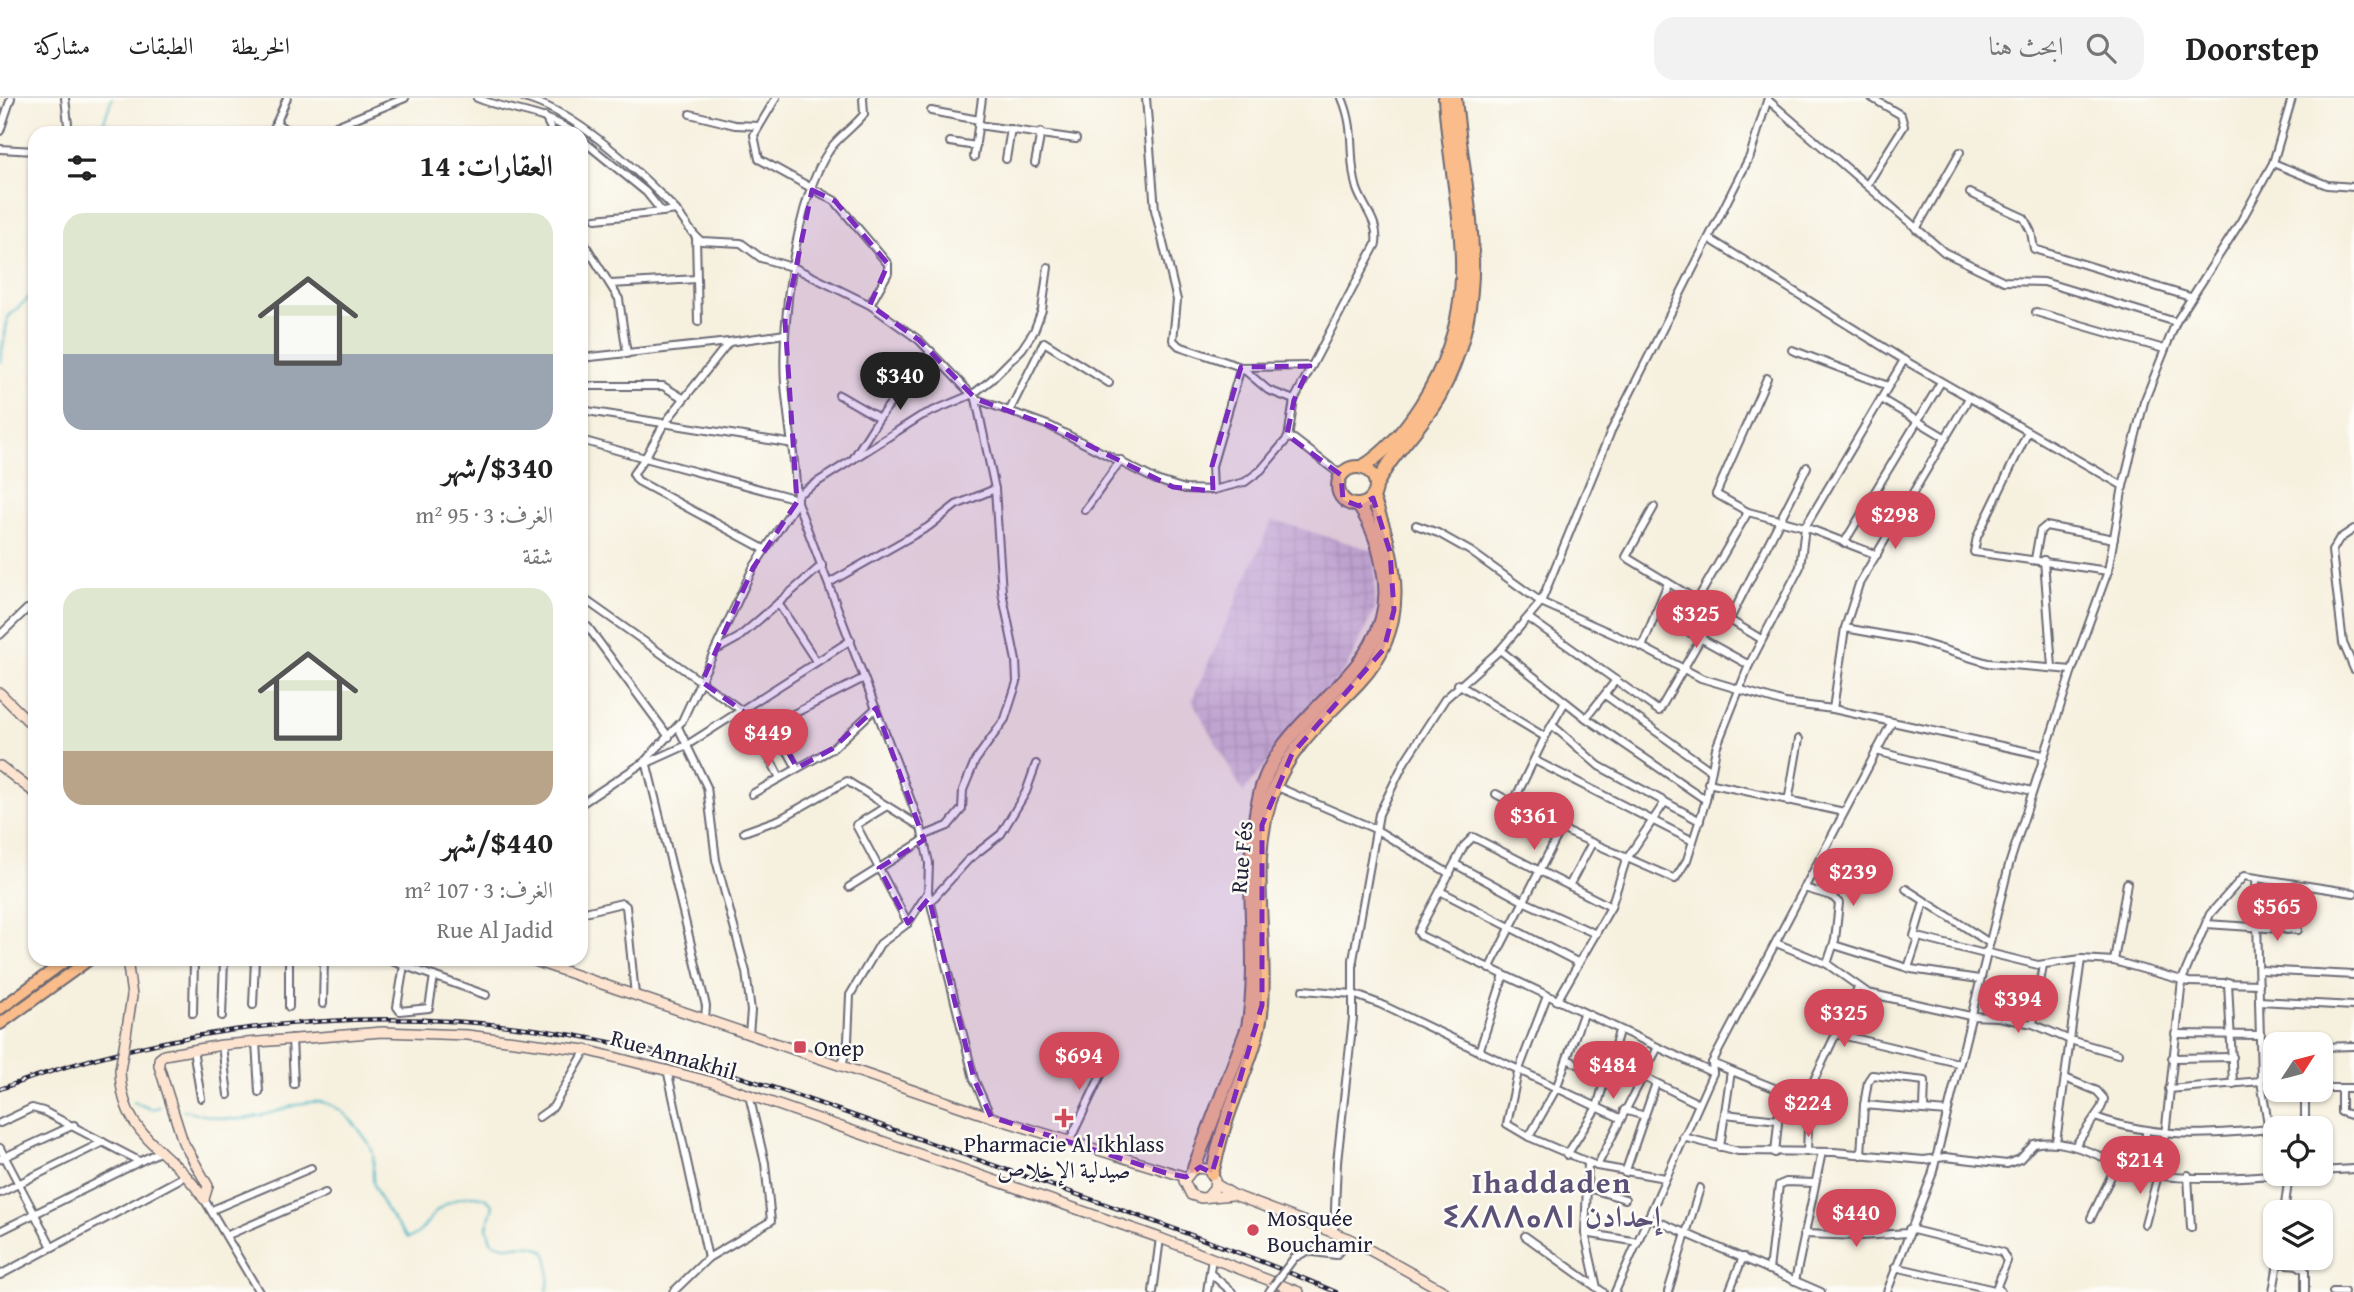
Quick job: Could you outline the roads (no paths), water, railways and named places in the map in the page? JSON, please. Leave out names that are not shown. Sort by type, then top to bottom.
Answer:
[{"type":"highway","points":[[1446,98],[1463,252],[1461,297],[1454,330],[1444,362],[1411,420],[1381,454],[1362,467],[1346,469],[1340,475],[1337,483],[1343,500],[1359,506],[1375,492],[1388,464],[1419,427],[1438,398],[1454,366],[1469,315],[1474,281],[1472,229],[1455,98]]},
{"type":"highway","points":[[1362,467],[1370,471],[1375,492]]},
{"type":"highway","name":"Rue Fés","points":[[1214,1179],[1226,1122],[1256,1040],[1262,1005],[1259,861],[1262,825],[1275,786],[1292,754],[1314,726],[1370,670],[1392,631],[1394,572],[1375,492]]},
{"type":"highway","name":"Rue Fés","points":[[1188,1177],[1248,1027],[1252,1004],[1249,897],[1252,834],[1260,790],[1277,756],[1301,724],[1364,658],[1380,632],[1387,590],[1381,552],[1373,527],[1359,506]]},
{"type":"main road","points":[[0,1009],[58,966]]},
{"type":"main road","points":[[0,1024],[80,966]]},
{"type":"street","points":[[0,131],[11,98]]},
{"type":"street","points":[[65,98],[68,126]]},
{"type":"street","points":[[275,126],[287,98]]},
{"type":"street","points":[[335,126],[405,98]]},
{"type":"street","points":[[477,98],[545,117],[561,126]]},
{"type":"street","points":[[524,98],[560,111],[579,126]]},
{"type":"street","points":[[776,98],[754,135],[759,159],[835,201],[888,264],[888,272],[870,305]]},
{"type":"street","points":[[863,98],[864,114],[830,149],[812,190],[798,237],[785,334],[785,386],[794,444],[797,499],[921,827],[929,863],[928,892],[974,1079],[991,1117]]},
{"type":"street","points":[[974,158],[982,98]]},
{"type":"street","points":[[1146,98],[1155,210],[1177,300],[1172,340],[1179,346],[1241,367],[1310,366]]},
{"type":"street","points":[[588,133],[620,158],[676,210],[701,241],[741,243],[761,258],[794,268],[870,305],[897,322],[931,351],[974,397],[1010,410],[1121,460],[1173,487],[1213,490],[1245,482],[1261,470],[1291,438],[1294,400],[1310,366],[1360,279],[1376,244],[1378,233],[1354,178],[1353,132],[1342,98]]},
{"type":"street","points":[[1867,185],[1904,126],[1900,115],[1872,98]]},
{"type":"street","points":[[1888,1292],[1895,1267],[1929,1185],[1985,953],[2032,791],[2071,670],[2108,571],[2123,486],[2144,402],[2176,322],[2241,222],[2273,163],[2292,98]]},
{"type":"street","points":[[1334,1233],[1353,994],[1353,960],[1375,829],[1385,799],[1405,761],[1445,699],[1458,684],[1482,668],[1500,650],[1541,602],[1611,431],[1672,305],[1710,239],[1750,156],[1768,99],[1944,252],[2004,281],[2044,282],[2176,322]]},
{"type":"street","points":[[931,111],[979,123],[1076,139]]},
{"type":"street","points":[[690,114],[735,125],[759,126]]},
{"type":"street","points":[[545,117],[550,126]]},
{"type":"street","points":[[276,123],[280,126]]},
{"type":"street","points":[[1006,159],[1011,129]]},
{"type":"street","points":[[1035,163],[1041,132]]},
{"type":"street","points":[[950,142],[976,146]]},
{"type":"street","points":[[588,145],[646,192],[662,212]]},
{"type":"street","points":[[0,159],[2,150],[28,150]]},
{"type":"street","points":[[1916,229],[1960,152]]},
{"type":"street","points":[[2273,163],[2327,185],[2354,187]]},
{"type":"street","points":[[1970,193],[2024,218],[2031,232],[2034,249],[2190,297]]},
{"type":"street","points":[[596,219],[676,210]]},
{"type":"street","points":[[696,237],[698,322]]},
{"type":"street","points":[[1710,239],[1941,382],[2123,486]]},
{"type":"street","points":[[588,249],[619,299],[627,354]]},
{"type":"street","points":[[645,764],[677,727],[702,682],[764,549],[797,499],[929,412],[974,397],[1009,364],[1034,331],[1042,310],[1048,267]]},
{"type":"street","points":[[611,284],[697,279]]},
{"type":"street","points":[[2036,312],[2164,349]]},
{"type":"street","points":[[588,357],[785,334]]},
{"type":"street","points":[[729,342],[664,424],[633,474],[638,481],[764,549]]},
{"type":"street","points":[[1010,410],[1044,342],[1109,383]]},
{"type":"street","points":[[1792,350],[1888,386]]},
{"type":"street","points":[[852,461],[879,418],[931,351]]},
{"type":"street","points":[[1496,794],[1561,829],[1674,880],[1687,860],[1706,800],[1710,770],[1749,665],[1800,567],[1805,527],[1905,360]]},
{"type":"street","points":[[1241,367],[1275,394],[1294,400]]},
{"type":"street","points":[[1213,490],[1212,466],[1241,367]]},
{"type":"street","points":[[1767,378],[1716,491],[1721,499],[1748,512],[1780,523],[1805,527],[1877,555]]},
{"type":"street","points":[[1844,543],[1941,382]]},
{"type":"street","points":[[588,386],[663,386],[683,398]]},
{"type":"street","points":[[839,395],[879,418]]},
{"type":"street","points":[[849,887],[955,820],[962,809],[963,790],[975,761],[1005,719],[1015,691],[1016,661],[1002,592],[995,489],[974,397]]},
{"type":"street","points":[[1833,709],[1845,628],[1859,584],[1969,398]]},
{"type":"street","points":[[1881,400],[1946,438]]},
{"type":"street","points":[[588,411],[794,444]]},
{"type":"street","points":[[2028,432],[1973,550],[1977,553],[2044,560],[2108,571]]},
{"type":"street","points":[[1291,438],[1340,475]]},
{"type":"street","points":[[588,442],[797,499]]},
{"type":"street","points":[[1085,510],[1121,460]]},
{"type":"street","points":[[1729,621],[1807,467]]},
{"type":"street","points":[[829,583],[928,527],[956,505],[995,489]]},
{"type":"street","points":[[1654,507],[1625,556],[1761,639]]},
{"type":"street","points":[[1696,601],[1748,512]]},
{"type":"street","points":[[1416,525],[1470,551],[1541,602],[1642,647],[1684,670],[1741,690],[1806,707],[1833,709],[2043,755]]},
{"type":"street","points":[[2035,559],[2040,531],[2046,526],[2114,539]]},
{"type":"street","points":[[2354,529],[2339,539],[2332,551],[2343,643],[2354,669]]},
{"type":"street","points":[[2044,560],[2052,667]]},
{"type":"street","points":[[716,650],[738,639],[822,565]]},
{"type":"street","points":[[1642,647],[1668,583]]},
{"type":"street","points":[[588,602],[740,709],[769,725],[797,768]]},
{"type":"street","points":[[778,603],[816,661]]},
{"type":"street","points":[[0,635],[27,609]]},
{"type":"street","points":[[1649,726],[1716,612]]},
{"type":"street","points":[[1655,613],[1749,665]]},
{"type":"street","points":[[1530,618],[1659,711]]},
{"type":"street","points":[[588,627],[668,737]]},
{"type":"street","points":[[1845,628],[1912,640],[1988,663],[2071,670]]},
{"type":"street","points":[[588,800],[645,764],[687,745],[850,640]]},
{"type":"street","points":[[1500,650],[1586,718],[1706,800]]},
{"type":"street","points":[[780,778],[755,736],[769,725],[864,678]]},
{"type":"street","points":[[1586,718],[1616,680]]},
{"type":"street","points":[[1458,684],[1545,737]]},
{"type":"street","points":[[0,693],[28,721]]},
{"type":"street","points":[[1605,695],[1710,770]]},
{"type":"street","points":[[1513,803],[1545,737],[1566,702]]},
{"type":"street","points":[[752,793],[832,749],[876,708]]},
{"type":"street","points":[[1615,1292],[1713,1073],[1712,1063],[1892,722]]},
{"type":"street","points":[[1552,725],[1599,766],[1700,821]]},
{"type":"street","points":[[677,727],[705,780],[710,799],[716,860],[746,972],[751,1011],[749,1034]]},
{"type":"street","points":[[1788,802],[1799,739]]},
{"type":"street","points":[[1876,751],[2032,791]]},
{"type":"street","points":[[1534,760],[1693,841]]},
{"type":"street","points":[[645,764],[706,1006],[705,1019]]},
{"type":"street","points":[[931,901],[968,860],[1001,834],[1026,792],[1036,764]]},
{"type":"street","points":[[0,765],[28,787]]},
{"type":"street","points":[[744,832],[780,819],[845,781],[921,827]]},
{"type":"street","points":[[1709,783],[1844,812]]},
{"type":"street","points":[[1275,786],[1375,829],[1450,874]]},
{"type":"street","points":[[1557,1001],[1611,907],[1626,860],[1665,802]]},
{"type":"street","points":[[887,806],[856,825],[908,923]]},
{"type":"street","points":[[1489,969],[1561,829]]},
{"type":"street","points":[[1611,907],[1473,837],[1455,864],[1419,933],[1583,1014],[1713,1073]]},
{"type":"street","points":[[1570,884],[1592,843]]},
{"type":"street","points":[[1455,864],[1525,902],[1596,934]]},
{"type":"street","points":[[2165,1135],[2182,980],[2210,914],[2237,880],[2244,876],[2354,893]]},
{"type":"street","points":[[2256,878],[2262,1081],[2266,1116]]},
{"type":"street","points":[[2114,961],[2127,883]]},
{"type":"street","points":[[1804,888],[1838,901],[1834,945],[1827,964]]},
{"type":"street","points":[[1906,889],[1988,942]]},
{"type":"street","points":[[1440,891],[1509,929],[1580,963]]},
{"type":"street","points":[[842,1066],[848,1041],[847,1003],[850,995],[880,944],[908,923],[928,892]]},
{"type":"street","points":[[1924,902],[1914,934],[1918,937],[2043,965],[2081,959],[2114,961],[2182,980],[2259,984]]},
{"type":"street","points":[[588,911],[622,903],[626,906],[635,995]]},
{"type":"street","points":[[2287,930],[2288,904]]},
{"type":"street","points":[[2206,925],[2298,930]]},
{"type":"street","points":[[1908,968],[1918,937]]},
{"type":"street","points":[[1776,943],[1827,964],[1858,988],[1970,1016],[1998,1017],[2033,1024],[2070,1040],[2118,1054]]},
{"type":"street","points":[[1834,945],[1908,968],[1979,979]]},
{"type":"street","points":[[2056,1142],[2081,959]]},
{"type":"street","points":[[2033,1024],[2043,965]]},
{"type":"street","points":[[128,966],[132,996],[120,1069],[121,1094],[128,1114],[141,1134],[187,1175],[228,1235],[259,1292]]},
{"type":"street","points":[[193,1013],[194,966]]},
{"type":"street","points":[[222,1016],[224,966]]},
{"type":"street","points":[[253,1004],[255,966]]},
{"type":"street","points":[[289,966],[289,1007]]},
{"type":"street","points":[[323,1004],[324,966]]},
{"type":"street","points":[[404,966],[397,1007],[400,1011],[429,1008],[434,976]]},
{"type":"street","points":[[407,966],[486,995]]},
{"type":"street","points":[[559,966],[881,1080],[1166,1173],[1188,1177],[1207,1169],[1214,1179],[1234,1195],[1350,1239],[1446,1292]]},
{"type":"street","points":[[2260,970],[2354,975]]},
{"type":"street","points":[[1479,1052],[1504,975]]},
{"type":"street","points":[[2228,982],[2233,1084]]},
{"type":"street","points":[[1807,1152],[1809,1102],[1813,1082],[1858,988]]},
{"type":"street","points":[[1303,990],[1353,994],[1403,1014],[1518,1072],[1620,1118]]},
{"type":"street","points":[[1547,996],[1518,1072],[1507,1124],[1529,1137],[1588,1163],[1625,1173],[1665,1178]]},
{"type":"street","points":[[2259,1001],[2354,1006]]},
{"type":"street","points":[[1529,1137],[1556,1089],[1583,1014]]},
{"type":"street","points":[[1567,1155],[1597,1107],[1619,1031]]},
{"type":"street","name":"Rue Annakhil","points":[[204,1199],[208,1189],[206,1182],[183,1142],[158,1063],[164,1055],[222,1045],[292,1038],[402,1032],[467,1035],[586,1050],[667,1069],[884,1141],[1160,1238],[1299,1292]]},
{"type":"street","points":[[1837,1034],[1958,1063]]},
{"type":"street","points":[[2175,1034],[2261,1035]]},
{"type":"street","points":[[292,1038],[294,1084]]},
{"type":"street","points":[[256,1042],[259,1092]]},
{"type":"street","points":[[222,1045],[228,1095]]},
{"type":"street","points":[[2333,1046],[2354,1046]]},
{"type":"street","points":[[193,1049],[201,1098]]},
{"type":"street","points":[[1597,1166],[1657,1049]]},
{"type":"street","points":[[539,1117],[553,1107],[586,1050]]},
{"type":"street","points":[[1069,1142],[1112,1052]]},
{"type":"street","points":[[2172,1058],[2233,1057]]},
{"type":"street","points":[[1567,1059],[1605,1077]]},
{"type":"street","points":[[1712,1063],[1809,1102]]},
{"type":"street","points":[[667,1069],[687,1172],[708,1258]]},
{"type":"street","points":[[1720,1147],[1731,1071]]},
{"type":"street","points":[[1861,1154],[1864,1105],[1872,1075],[1925,1081],[1924,1109]]},
{"type":"street","points":[[1642,1076],[1699,1104]]},
{"type":"street","points":[[2065,1078],[2101,1094],[2104,1103],[2075,1146]]},
{"type":"street","points":[[2169,1089],[2262,1081]]},
{"type":"street","points":[[1625,1173],[1657,1083]]},
{"type":"street","points":[[2333,1088],[2354,1088]]},
{"type":"street","points":[[2341,1088],[2341,1112],[2354,1115]]},
{"type":"street","points":[[1775,1153],[1781,1093]]},
{"type":"street","points":[[673,1292],[708,1258],[771,1221],[765,1163],[749,1095]]},
{"type":"street","points":[[1864,1105],[1947,1112]]},
{"type":"street","points":[[0,1123],[32,1108],[74,1125],[139,1161]]},
{"type":"street","points":[[1624,1110],[1646,1116]]},
{"type":"street","points":[[1725,1114],[1778,1120]]},
{"type":"street","points":[[2095,1117],[2165,1135],[2263,1129]]},
{"type":"street","points":[[2,1157],[74,1125]]},
{"type":"street","points":[[2145,1173],[2146,1132]]},
{"type":"street","points":[[1683,1137],[1720,1147],[1775,1153],[1822,1152],[2011,1164],[2020,1159],[2034,1144],[2056,1142],[2075,1146],[2145,1173],[2235,1178],[2263,1175]]},
{"type":"street","points":[[0,1193],[103,1142]]},
{"type":"street","points":[[0,1148],[2,1157],[52,1247]]},
{"type":"street","points":[[0,1231],[161,1151]]},
{"type":"street","points":[[1795,1281],[1822,1152]]},
{"type":"street","points":[[1588,1163],[1585,1233],[1600,1290]]},
{"type":"street","points":[[2091,1218],[2117,1164]]},
{"type":"street","points":[[212,1210],[312,1168]]},
{"type":"street","points":[[2333,1170],[2354,1169]]},
{"type":"street","points":[[0,1275],[187,1175]]},
{"type":"street","points":[[2145,1224],[2158,1175]]},
{"type":"street","points":[[2188,1175],[2191,1228]]},
{"type":"street","points":[[1188,1177],[1196,1198],[1234,1195]]},
{"type":"street","name":"Rue Fés","points":[[1207,1197],[1214,1179]]},
{"type":"street","points":[[1769,1270],[1778,1186],[1784,1182],[1815,1183]]},
{"type":"street","points":[[1585,1187],[1625,1199]]},
{"type":"street","points":[[1668,1292],[1700,1188]]},
{"type":"street","points":[[228,1235],[325,1193]]},
{"type":"street","points":[[1648,1217],[1821,1292]]},
{"type":"street","points":[[1804,1234],[1853,1236],[1909,1231],[2002,1252],[2007,1261],[1997,1282],[2000,1292]]},
{"type":"street","points":[[1585,1233],[1638,1242]]},
{"type":"street","points":[[1525,1236],[1600,1290]]},
{"type":"street","points":[[1153,1292],[1160,1238]]},
{"type":"street","points":[[1271,1289],[1294,1258],[1307,1251],[1336,1255],[1350,1239]]},
{"type":"street","points":[[1207,1292],[1212,1258]]},
{"type":"street","points":[[1729,1292],[1743,1258]]},
{"type":"street","points":[[1895,1267],[2000,1292]]},
{"type":"street","points":[[2273,1292],[2276,1270]]},
{"type":"street","points":[[2305,1270],[2305,1292]]},
{"type":"street","points":[[1210,1273],[1231,1292]]},
{"type":"street","points":[[2333,1292],[2344,1292]]},
{"type":"waterway","points":[[102,126],[112,98]]},
{"type":"waterway","points":[[0,362],[8,317],[28,298]]},
{"type":"waterway","points":[[134,1102],[151,1109],[160,1107]]},
{"type":"waterway","points":[[183,1110],[212,1117],[242,1119],[310,1102],[323,1102],[337,1108],[352,1121],[371,1147],[374,1185],[381,1201],[408,1238],[421,1230],[445,1205],[459,1198],[481,1197],[493,1206],[487,1227],[491,1241],[501,1245],[532,1246],[541,1249],[547,1256],[547,1292]]},
{"type":"railway","points":[[0,1089],[78,1063],[157,1044],[238,1030],[320,1022],[401,1019],[483,1023],[565,1034],[685,1060],[763,1084],[1147,1219],[1336,1292]]},
{"type":"place","name":"Onep","points":[[800,1047]]},
{"type":"place","name":"Pharmacie Al Ikhlass صيدلية الإخلاص","points":[[1064,1118]]},
{"type":"place","name":"Mosquée Bouchamir","points":[[1253,1230]]},
{"type":"district","name":"Ihaddaden ⵉⵃⴷⴷⴰⴷⵏ إحدادن","points":[[1552,1199]]}]
